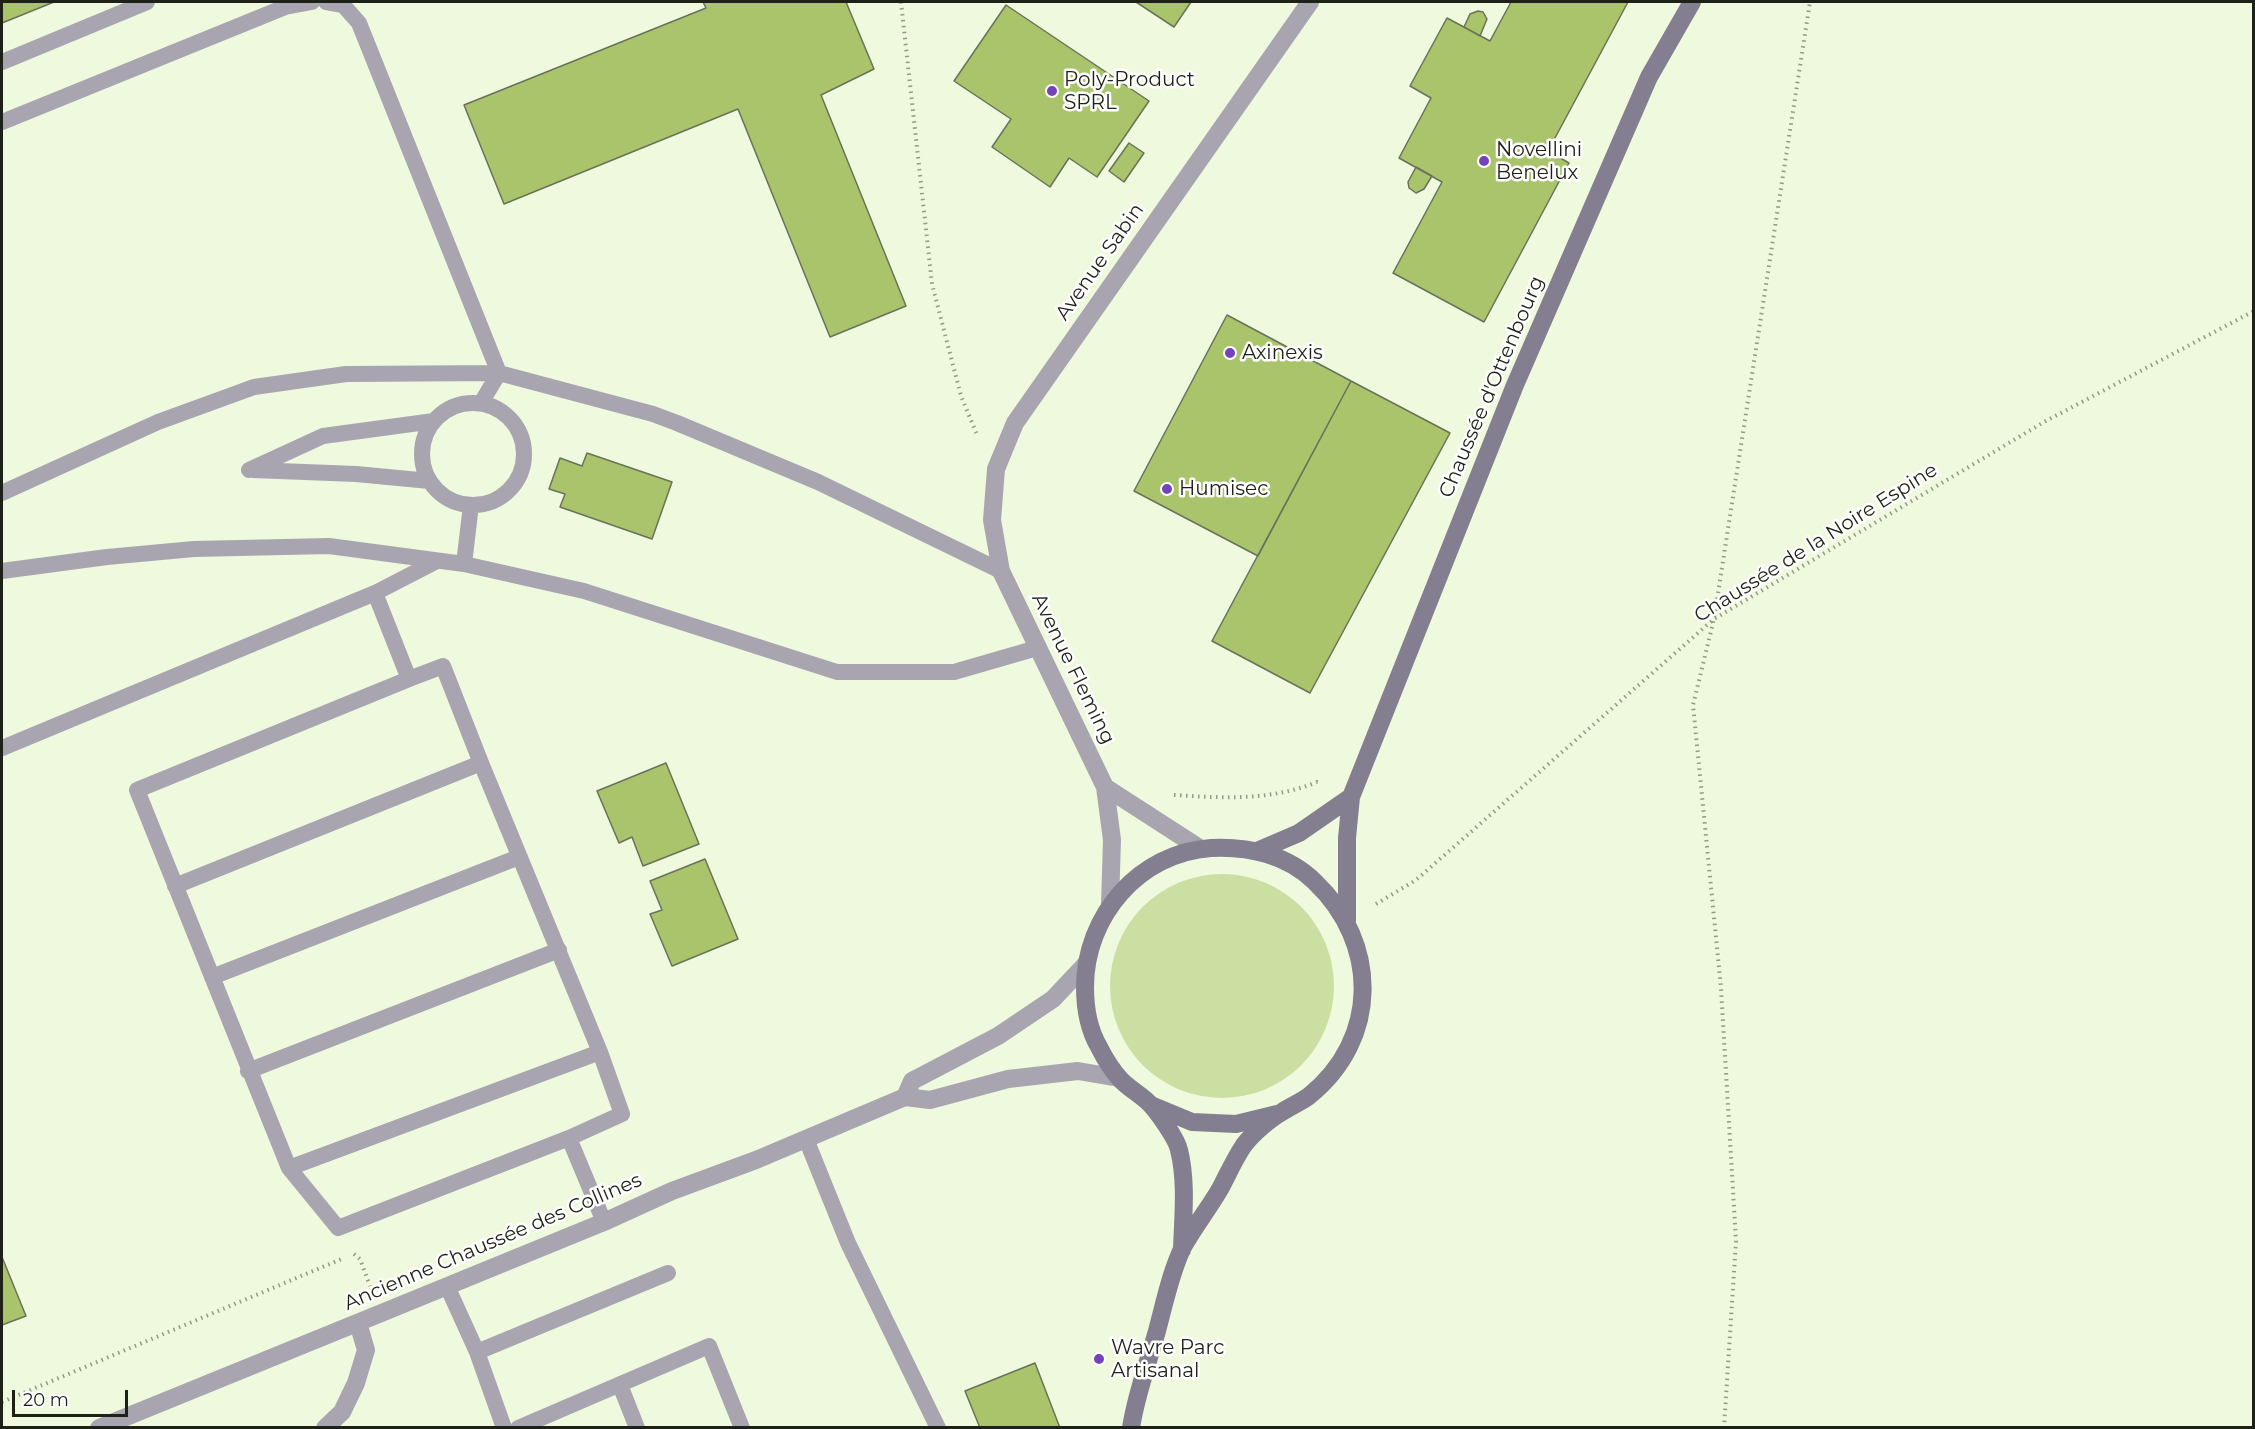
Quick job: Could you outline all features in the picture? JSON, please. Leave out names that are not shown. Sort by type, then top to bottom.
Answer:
[{"type":"main road","name":"Chaussée d'Ottenbourg","points":[[1347,921],[1347,838],[1351,797],[1515,385],[1649,77],[1692,2]]},
{"type":"main road","points":[[1257,851],[1299,833],[1351,797]]},
{"type":"main road","name":"Chaussée d'Ottenbourg","points":[[1131,1428],[1166,1298],[1182,1250],[1245,1143],[1279,1113],[1307,1097],[1331,1074],[1349,1047],[1360,1016],[1363,983],[1359,951],[1347,921],[1331,897],[1309,876],[1285,860],[1257,851],[1229,847],[1201,849],[1166,859],[1135,879],[1110,904],[1094,933],[1085,965],[1085,1006],[1097,1045],[1119,1078],[1151,1105],[1179,1147],[1184,1192],[1182,1250]]},
{"type":"main road","name":"Chaussée d'Ottenbourg","points":[[1151,1105],[1192,1122],[1236,1124],[1279,1113]]},
{"type":"street","name":"Avenue Sabin","points":[[1001,571],[992,520],[996,469],[1015,423],[1310,2]]},
{"type":"street","name":"Avenue Fleming","points":[[1001,571],[1105,787]]},
{"type":"street","points":[[1105,787],[1201,849]]},
{"type":"street","points":[[1105,787],[1112,840],[1110,904]]},
{"type":"street","name":"Ancienne Chaussée des Collines","points":[[905,1097],[912,1081],[998,1036],[1053,999],[1085,965]]},
{"type":"street","name":"Ancienne Chaussée des Collines","points":[[99,1428],[905,1097],[930,1100],[1008,1079],[1078,1071],[1119,1078]]},
{"type":"street","points":[[325,1428],[342,1412],[356,1383],[366,1350],[358,1323]]},
{"type":"lane","points":[[2,62],[147,2]]},
{"type":"lane","points":[[2,123],[285,7],[312,2]]},
{"type":"lane","points":[[326,2],[343,5],[359,23],[499,373]]},
{"type":"lane","points":[[481,403],[499,373]]},
{"type":"lane","points":[[2,493],[158,422],[254,387],[346,374],[499,373],[654,414],[677,423],[818,482],[1001,571]]},
{"type":"lane","points":[[464,403],[481,403],[498,409],[512,420],[521,436],[524,453],[521,470],[513,486],[501,496],[487,503],[471,505],[454,501],[441,493],[430,481],[423,467],[422,451],[425,435],[434,421],[447,410],[464,403]]},
{"type":"lane","points":[[430,481],[357,474],[249,470],[323,436],[434,421]]},
{"type":"lane","points":[[464,564],[471,505]]},
{"type":"lane","points":[[2,571],[96,558],[194,549],[329,546],[464,564],[584,591],[837,672],[954,672],[1037,648]]},
{"type":"lane","points":[[2,748],[375,593],[437,561]]},
{"type":"lane","points":[[375,593],[409,679]]},
{"type":"lane","points":[[443,666],[481,764],[559,950],[622,1114],[569,1138],[338,1228],[289,1167],[248,1071],[137,790],[443,666]]},
{"type":"lane","points":[[175,886],[481,764]]},
{"type":"lane","points":[[212,977],[519,856]]},
{"type":"lane","points":[[248,1071],[559,950]]},
{"type":"lane","points":[[289,1167],[600,1052]]},
{"type":"lane","points":[[569,1138],[604,1222]]},
{"type":"lane","points":[[806,1139],[848,1243],[938,1428]]},
{"type":"lane","points":[[477,1352],[668,1273]]},
{"type":"lane","points":[[447,1286],[477,1352],[504,1428]]},
{"type":"lane","points":[[521,1427],[709,1346],[742,1428]]},
{"type":"lane","points":[[620,1385],[637,1428]]},
{"type":"path","points":[[901,2],[932,284],[961,396],[975,430],[996,469]]},
{"type":"path","points":[[1724,1428],[1736,1240],[1721,988],[1693,705],[1714,619],[1810,2]]},
{"type":"path","name":"Chaussée de la Noire Espine","points":[[1347,921],[1416,880],[1714,619],[2044,422],[2253,311]]},
{"type":"path","points":[[1167,793],[1211,797],[1265,796],[1317,782],[1351,797]]},
{"type":"path","points":[[2,1402],[354,1254],[360,1259],[380,1314]]},
{"type":"green space","points":[[1211,874],[1233,874],[1265,882],[1302,906],[1321,933],[1330,953],[1334,986],[1330,1019],[1326,1029],[1302,1066],[1275,1085],[1255,1094],[1233,1098],[1211,1098],[1179,1090],[1142,1066],[1123,1039],[1114,1019],[1110,997],[1110,975],[1118,943],[1142,906],[1169,887],[1189,878]]},
{"type":"building","points":[[2,2],[54,2],[2,23]]},
{"type":"building","points":[[703,2],[846,2],[874,69],[821,95],[906,306],[830,337],[738,109],[504,204],[464,105],[706,8]]},
{"type":"building","points":[[1136,2],[1191,2],[1174,27]]},
{"type":"building","name":"Novellini Benelux","points":[[1511,2],[1628,2],[1548,151],[1569,163],[1484,322],[1393,273],[1442,182],[1399,158],[1431,98],[1410,86],[1447,18],[1490,41]]},
{"type":"building","name":"Poly-Product SPRL","points":[[1006,5],[1149,101],[1097,177],[1069,158],[1050,187],[992,147],[1011,119],[954,81]]},
{"type":"building","points":[[1483,12],[1487,19],[1480,36],[1464,27],[1470,14]]},
{"type":"building","points":[[1129,143],[1144,153],[1124,182],[1109,171]]},
{"type":"building","points":[[1416,167],[1432,176],[1424,189],[1416,193],[1409,188],[1408,182]]},
{"type":"building","points":[[1227,315],[1351,381],[1258,556],[1134,491]]},
{"type":"building","points":[[1351,381],[1450,433],[1310,693],[1212,641]]},
{"type":"building","points":[[587,453],[672,482],[652,539],[560,507],[565,494],[549,489],[560,458],[582,466]]},
{"type":"building","points":[[666,763],[699,844],[643,866],[632,837],[619,843],[597,791]]},
{"type":"building","points":[[705,859],[738,939],[672,966],[650,914],[662,910],[650,881]]},
{"type":"building","points":[[2,1257],[26,1316],[2,1325]]},
{"type":"building","points":[[1035,1363],[1060,1428],[980,1428],[965,1391]]},
{"type":"place","name":"Poly-Product SPRL","points":[[1052,91]]},
{"type":"place","name":"Novellini Benelux","points":[[1484,161]]},
{"type":"place","name":"Axinexis","points":[[1230,353]]},
{"type":"place","name":"Humisec","points":[[1167,489]]},
{"type":"place","name":"Wavre Parc Artisanal","points":[[1099,1359]]}]
